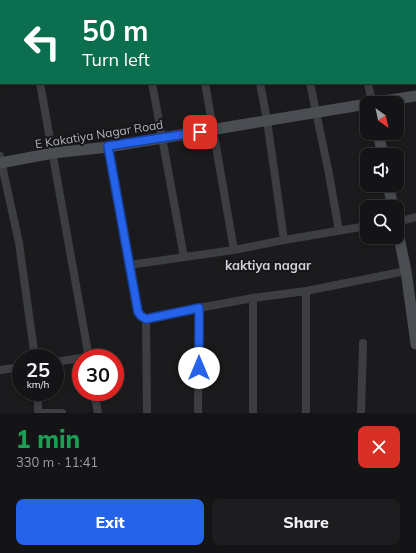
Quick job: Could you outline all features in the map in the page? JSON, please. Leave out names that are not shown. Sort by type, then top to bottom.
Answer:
[{"type":"street","points":[[40,84],[53,153],[84,349]]},
{"type":"street","points":[[152,84],[184,257]]},
{"type":"street","points":[[205,84],[234,250]]},
{"type":"street","points":[[260,84],[267,120],[284,240]]},
{"type":"street","points":[[310,84],[339,231]]},
{"type":"street","points":[[368,84],[371,96]]},
{"type":"street","points":[[404,98],[416,96]]},
{"type":"street","name":"E Kakatiya Nagar Road","points":[[0,161],[213,130],[360,105]]},
{"type":"street","points":[[108,146],[138,312],[146,319],[253,298],[306,291],[406,271]]},
{"type":"street","points":[[0,161],[19,243],[34,349]]},
{"type":"street","points":[[404,221],[416,218]]},
{"type":"street","points":[[129,266],[234,250],[360,227]]},
{"type":"street","points":[[400,244],[406,271],[416,344]]},
{"type":"street","points":[[306,291],[306,413]]},
{"type":"street","points":[[253,298],[253,413]]},
{"type":"street","points":[[198,413],[199,308]]},
{"type":"street","points":[[146,319],[148,413]]},
{"type":"street","points":[[361,413],[363,343]]},
{"type":"street","points":[[0,370],[12,368]]},
{"type":"street","points":[[38,401],[38,413],[62,413]]},
{"type":"street","points":[[96,401],[98,413]]},
{"type":"district","name":"kaktiya nagar","points":[[268,265]]},
{"type":"route","points":[[199,368],[199,308],[146,319],[138,312],[108,146],[200,132]]}]
